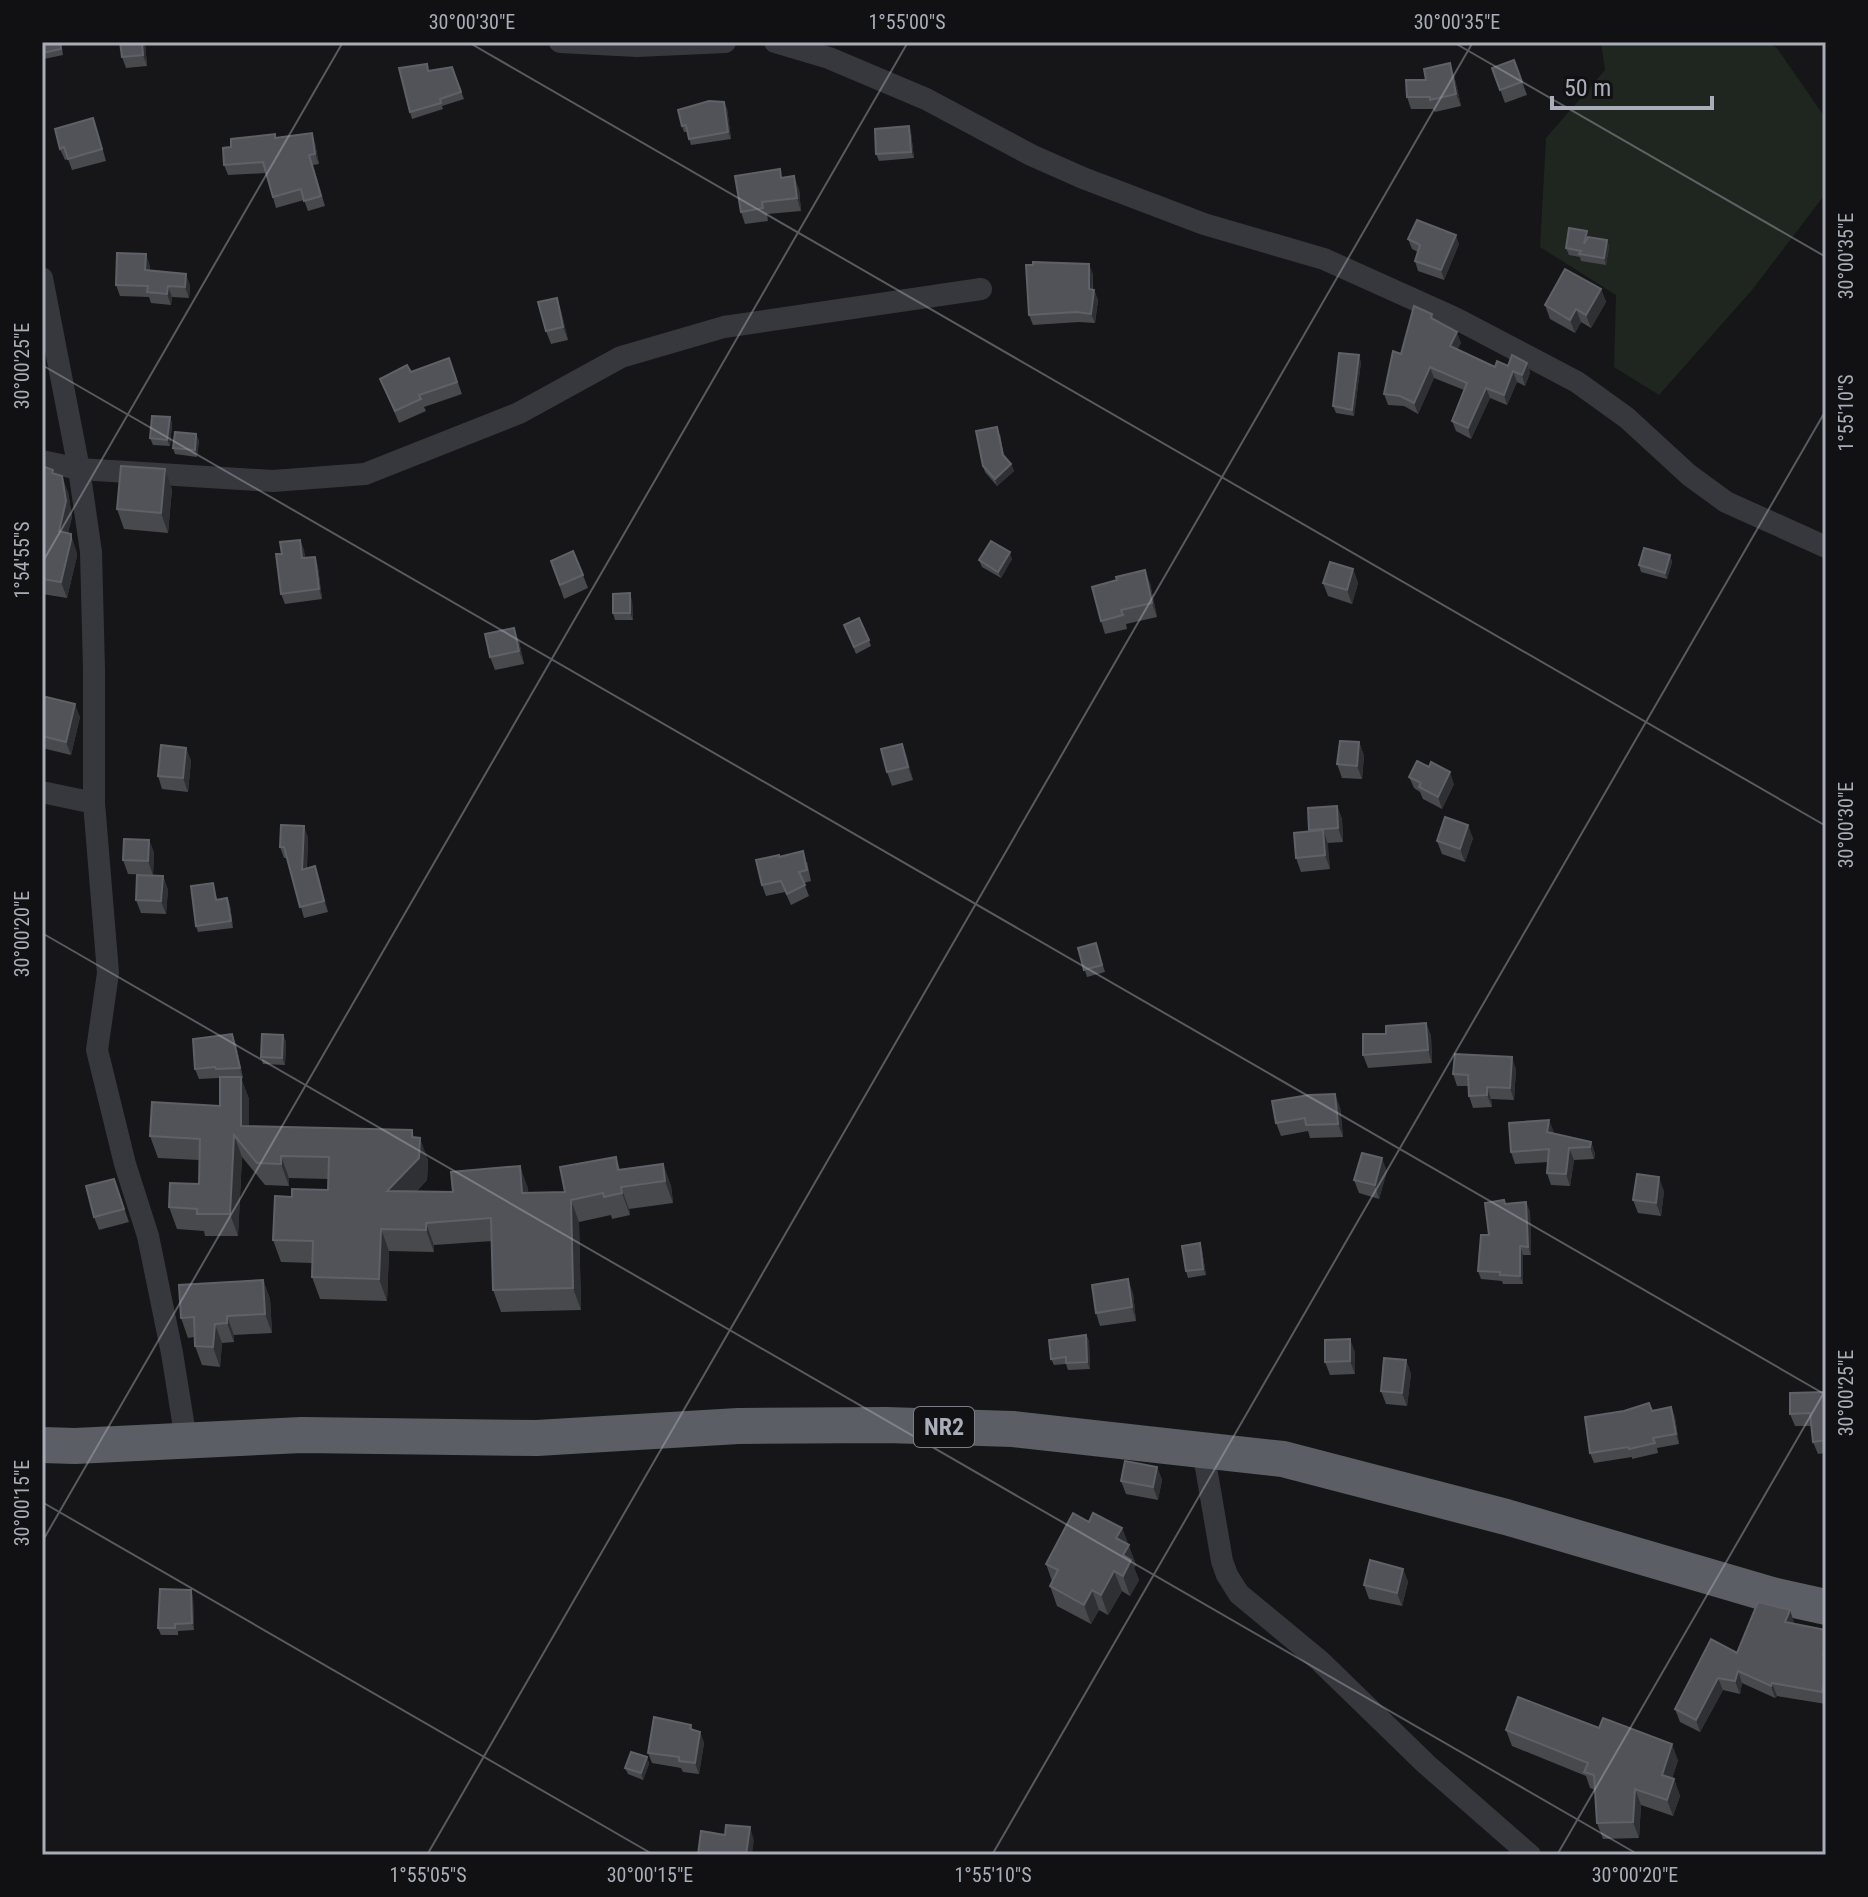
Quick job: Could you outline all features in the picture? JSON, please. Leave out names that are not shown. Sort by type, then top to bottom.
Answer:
[{"type":"highway","name":"NR2","points":[[42,1445],[302,1435],[537,1438],[738,1426],[886,1425],[1013,1429],[1283,1459],[1358,1476],[1772,1595],[1826,1607]]},
{"type":"street","points":[[560,42],[637,46],[725,42]]},
{"type":"street","points":[[775,42],[829,58],[926,99],[1031,155],[1083,178],[1204,224],[1324,259],[1455,318],[1577,382],[1627,418],[1689,475],[1726,502],[1826,547]]},
{"type":"street","points":[[42,278],[79,469],[91,552],[94,803],[108,973],[97,1050],[125,1164],[148,1236],[186,1440]]},
{"type":"street","points":[[42,461],[79,469],[273,481],[365,474],[509,417],[621,357],[724,327],[981,289]]},
{"type":"street","points":[[42,792],[94,803]]},
{"type":"street","points":[[1203,1450],[1222,1561],[1239,1594],[1320,1661],[1426,1764],[1530,1855]]},
{"type":"shaded area","points":[[1601,42],[1767,42],[1777,48],[1826,119],[1826,193],[1752,290],[1659,395],[1614,367],[1616,295],[1540,247],[1546,138],[1605,70]]},
{"type":"building","points":[[42,42],[60,42],[61,49],[42,53]]},
{"type":"building","points":[[120,42],[142,42],[143,55],[122,57]]},
{"type":"building","points":[[1514,60],[1522,82],[1500,90],[1492,68]]},
{"type":"building","points":[[1450,63],[1456,94],[1430,100],[1430,97],[1407,97],[1406,80],[1426,80],[1424,69]]},
{"type":"building","points":[[427,64],[428,71],[452,67],[461,92],[440,99],[441,103],[410,112],[399,68]]},
{"type":"building","points":[[709,101],[724,102],[728,132],[689,139],[678,110]]},
{"type":"building","points":[[93,118],[102,149],[68,159],[64,147],[60,149],[55,129]]},
{"type":"building","points":[[909,126],[911,152],[876,154],[875,129]]},
{"type":"building","points":[[312,133],[315,154],[309,155],[321,196],[304,201],[301,189],[273,197],[263,162],[224,165],[223,148],[231,147],[231,139]]},
{"type":"building","points":[[780,169],[781,178],[794,176],[797,198],[762,202],[763,208],[741,212],[735,176]]},
{"type":"building","points":[[1417,220],[1456,235],[1441,270],[1415,261],[1420,245],[1408,239]]},
{"type":"building","points":[[1569,228],[1587,231],[1584,244],[1588,237],[1607,240],[1604,258],[1579,254],[1581,251],[1566,248]]},
{"type":"building","points":[[117,253],[146,254],[145,270],[186,274],[185,287],[168,286],[167,294],[147,292],[148,286],[116,285]]},
{"type":"building","points":[[1033,262],[1089,264],[1089,289],[1094,290],[1091,314],[1029,315],[1026,265],[1033,265]]},
{"type":"building","points":[[1565,269],[1601,289],[1586,315],[1576,309],[1570,320],[1545,305]]},
{"type":"building","points":[[557,298],[563,327],[546,331],[538,302]]},
{"type":"building","points":[[1414,306],[1432,314],[1431,318],[1457,332],[1450,346],[1495,367],[1497,361],[1508,366],[1512,355],[1527,363],[1522,375],[1513,371],[1504,395],[1486,388],[1468,428],[1452,421],[1467,383],[1430,367],[1414,403],[1400,396],[1384,394],[1393,351],[1401,354]]},
{"type":"building","points":[[1339,353],[1359,355],[1352,410],[1333,406]]},
{"type":"building","points":[[449,358],[457,382],[419,395],[421,399],[395,411],[380,379],[407,365],[411,372]]},
{"type":"building","points":[[152,416],[170,417],[167,440],[150,438]]},
{"type":"building","points":[[997,427],[1003,455],[1011,464],[995,479],[983,466],[976,431]]},
{"type":"building","points":[[175,432],[196,434],[195,450],[173,448]]},
{"type":"building","points":[[42,466],[62,476],[66,501],[59,531],[71,534],[71,540],[61,582],[42,579]]},
{"type":"building","points":[[121,466],[165,469],[161,513],[117,509]]},
{"type":"building","points":[[300,540],[302,558],[315,557],[319,589],[281,594],[276,554],[282,554],[280,542]]},
{"type":"building","points":[[991,541],[1010,552],[998,572],[979,560]]},
{"type":"building","points":[[1644,548],[1670,555],[1665,573],[1639,565]]},
{"type":"building","points":[[573,551],[583,575],[560,585],[551,561]]},
{"type":"building","points":[[1330,562],[1353,569],[1347,590],[1323,583]]},
{"type":"building","points":[[1145,570],[1152,603],[1121,610],[1123,615],[1101,621],[1092,587]]},
{"type":"building","points":[[630,593],[630,613],[613,613],[613,594]]},
{"type":"building","points":[[859,618],[869,640],[854,647],[844,625]]},
{"type":"building","points":[[514,628],[519,651],[490,657],[485,634]]},
{"type":"building","points":[[42,696],[75,704],[66,742],[42,736]]},
{"type":"building","points":[[1340,741],[1359,742],[1357,766],[1337,764]]},
{"type":"building","points":[[902,744],[908,767],[887,772],[881,749]]},
{"type":"building","points":[[161,745],[186,748],[183,778],[158,776]]},
{"type":"building","points":[[1417,761],[1429,767],[1431,762],[1450,772],[1438,797],[1419,787],[1421,783],[1409,777]]},
{"type":"building","points":[[1337,806],[1338,828],[1309,830],[1308,808]]},
{"type":"building","points":[[1445,817],[1468,825],[1460,849],[1437,841]]},
{"type":"building","points":[[281,825],[304,826],[302,870],[315,866],[324,901],[300,907],[284,847],[280,847]]},
{"type":"building","points":[[1323,830],[1325,855],[1296,858],[1294,833]]},
{"type":"building","points":[[124,839],[149,840],[148,861],[123,860]]},
{"type":"building","points":[[803,851],[807,870],[799,872],[805,885],[787,894],[781,881],[762,885],[756,860]]},
{"type":"building","points":[[137,875],[163,876],[161,901],[136,900]]},
{"type":"building","points":[[213,883],[216,900],[227,898],[231,921],[196,926],[191,886]]},
{"type":"building","points":[[1096,943],[1102,965],[1084,970],[1078,948]]},
{"type":"building","points":[[1426,1023],[1428,1050],[1363,1055],[1363,1034],[1386,1034],[1386,1026]]},
{"type":"building","points":[[232,1034],[240,1068],[195,1069],[193,1039]]},
{"type":"building","points":[[262,1034],[283,1035],[282,1058],[261,1057]]},
{"type":"building","points":[[1455,1054],[1512,1057],[1510,1088],[1487,1087],[1487,1095],[1469,1096],[1468,1075],[1453,1074]]},
{"type":"building","points":[[220,1077],[241,1077],[241,1126],[412,1130],[412,1137],[420,1138],[419,1158],[387,1191],[453,1192],[451,1172],[520,1166],[522,1193],[565,1192],[560,1167],[616,1157],[618,1170],[663,1164],[665,1181],[621,1187],[622,1193],[604,1197],[603,1193],[571,1200],[573,1288],[493,1290],[491,1218],[426,1223],[426,1230],[381,1229],[379,1279],[312,1277],[313,1241],[273,1240],[275,1196],[292,1197],[292,1189],[328,1190],[329,1157],[281,1156],[281,1164],[257,1163],[234,1135],[230,1214],[197,1214],[197,1209],[169,1207],[170,1183],[199,1184],[200,1139],[150,1136],[152,1102],[220,1106]]},
{"type":"building","points":[[1335,1094],[1338,1124],[1306,1125],[1305,1118],[1276,1123],[1272,1101]]},
{"type":"building","points":[[1549,1120],[1547,1132],[1591,1142],[1590,1147],[1569,1148],[1566,1174],[1547,1173],[1549,1149],[1511,1152],[1509,1123]]},
{"type":"building","points":[[1362,1153],[1382,1158],[1375,1185],[1354,1180]]},
{"type":"building","points":[[1637,1174],[1659,1177],[1656,1203],[1633,1200]]},
{"type":"building","points":[[114,1179],[124,1209],[94,1217],[86,1186]]},
{"type":"building","points":[[1504,1200],[1505,1204],[1526,1202],[1528,1247],[1520,1246],[1520,1276],[1478,1271],[1481,1235],[1489,1235],[1485,1203]]},
{"type":"building","points":[[1200,1243],[1203,1269],[1186,1271],[1182,1246]]},
{"type":"building","points":[[1128,1279],[1132,1307],[1096,1313],[1092,1285]]},
{"type":"building","points":[[263,1280],[265,1314],[227,1316],[227,1323],[215,1324],[213,1347],[195,1346],[194,1317],[181,1318],[179,1285]]},
{"type":"building","points":[[1086,1335],[1087,1362],[1066,1363],[1066,1357],[1051,1359],[1049,1340]]},
{"type":"building","points":[[1350,1339],[1350,1361],[1325,1362],[1325,1340]]},
{"type":"building","points":[[1384,1358],[1406,1360],[1402,1393],[1381,1391]]},
{"type":"building","points":[[1826,1392],[1826,1440],[1813,1442],[1810,1413],[1790,1414],[1790,1393]]},
{"type":"building","points":[[1649,1403],[1652,1411],[1671,1407],[1676,1434],[1653,1438],[1655,1443],[1629,1449],[1590,1453],[1585,1417],[1624,1411]]},
{"type":"building","points":[[1125,1461],[1157,1467],[1153,1487],[1121,1481]]},
{"type":"building","points":[[1073,1513],[1089,1522],[1093,1513],[1122,1528],[1116,1538],[1129,1545],[1123,1555],[1131,1560],[1123,1576],[1114,1571],[1101,1595],[1092,1590],[1084,1605],[1050,1586],[1058,1570],[1046,1564]]},
{"type":"building","points":[[1370,1560],[1403,1569],[1397,1593],[1364,1585]]},
{"type":"building","points":[[160,1589],[191,1590],[192,1623],[175,1624],[175,1628],[158,1628]]},
{"type":"building","points":[[1758,1602],[1790,1610],[1785,1622],[1826,1630],[1823,1656],[1826,1657],[1826,1676],[1822,1692],[1772,1683],[1771,1686],[1738,1671],[1735,1681],[1718,1678],[1696,1720],[1675,1709],[1711,1639],[1737,1653]]},
{"type":"building","points":[[1518,1697],[1599,1728],[1603,1718],[1672,1744],[1662,1775],[1674,1779],[1667,1800],[1635,1789],[1633,1822],[1597,1823],[1594,1775],[1584,1772],[1588,1763],[1506,1730]]},
{"type":"building","points":[[654,1717],[691,1725],[690,1729],[700,1732],[695,1763],[679,1761],[679,1757],[648,1753]]},
{"type":"building","points":[[631,1752],[647,1757],[641,1773],[625,1768]]},
{"type":"building","points":[[726,1825],[750,1827],[746,1855],[698,1855],[701,1831],[725,1835]]}]
